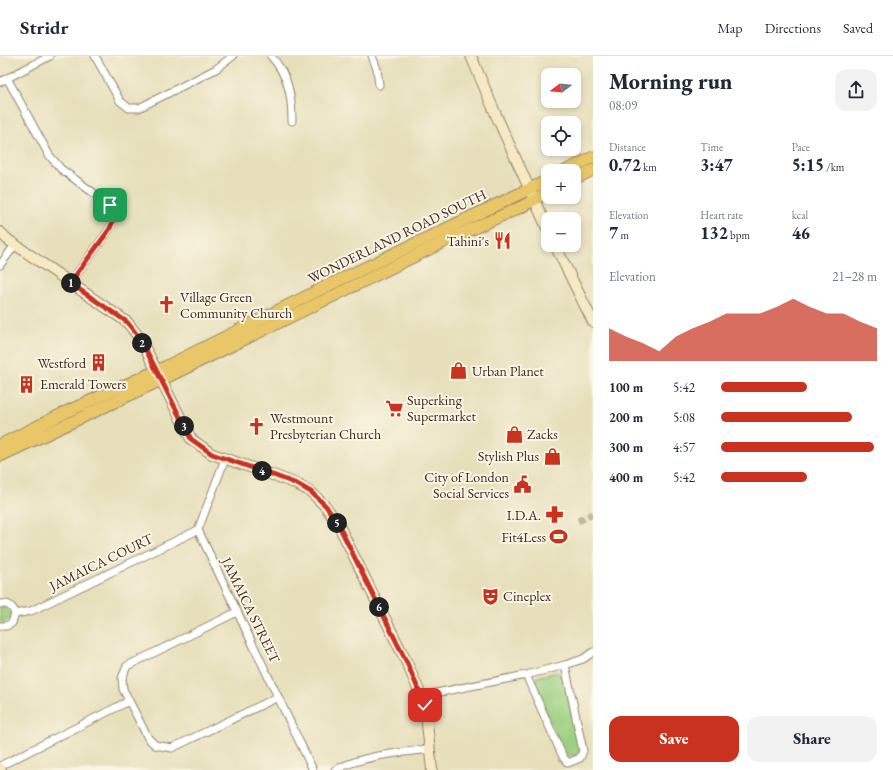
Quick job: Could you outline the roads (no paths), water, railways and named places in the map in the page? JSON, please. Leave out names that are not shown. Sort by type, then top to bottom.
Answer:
[{"type":"main road","points":[[579,164],[593,157]]},
{"type":"main road","points":[[581,176],[593,170]]},
{"type":"main road","name":"WONDERLAND ROAD SOUTH","points":[[0,456],[338,281],[541,183]]},
{"type":"main road","name":"WONDERLAND ROAD SOUTH","points":[[0,445],[66,412],[158,375],[541,196]]},
{"type":"street","points":[[0,82],[50,56]]},
{"type":"street","points":[[95,56],[120,101],[129,108],[139,108],[216,69],[233,56]]},
{"type":"street","points":[[271,56],[280,66],[289,87],[292,105],[292,120]]},
{"type":"street","points":[[372,56],[377,69],[379,85]]},
{"type":"street","points":[[471,56],[541,215]]},
{"type":"street","points":[[7,78],[49,155],[61,169],[110,205],[114,212],[114,221],[109,230],[70,283]]},
{"type":"street","points":[[0,232],[15,245],[127,322],[141,340],[191,439],[212,454],[297,484],[311,492],[326,506],[339,526],[407,663],[425,705],[432,770]]},
{"type":"street","points":[[0,265],[15,245]]},
{"type":"street","points":[[558,252],[593,322]]},
{"type":"street","points":[[198,530],[225,459]]},
{"type":"street","name":"JAMAICA STREET","points":[[198,530],[313,770]]},
{"type":"street","name":"JAMAICA COURT","points":[[0,626],[6,626],[12,623],[15,614],[31,611],[198,530]]},
{"type":"street","points":[[0,604],[10,606],[15,614]]},
{"type":"street","points":[[237,612],[127,666],[122,678],[123,689],[148,738],[155,745],[172,748],[278,697]]},
{"type":"street","points":[[421,696],[526,675],[583,659],[593,652]]},
{"type":"street","points":[[526,675],[563,757],[568,763],[580,758],[583,751],[565,665]]},
{"type":"street","points":[[0,768],[129,701]]},
{"type":"street","points":[[335,770],[348,763],[378,755],[430,749]]},
{"type":"tunnel","points":[[578,521],[593,514]]},
{"type":"place","name":"Tahini's","points":[[502,241]]},
{"type":"place","name":"Village Green Community Church","points":[[167,305]]},
{"type":"place","name":"Westford","points":[[99,363]]},
{"type":"place","name":"Urban Planet","points":[[459,371]]},
{"type":"place","name":"Emerald Towers","points":[[27,384]]},
{"type":"place","name":"Superking Supermarket","points":[[394,408]]},
{"type":"place","name":"Westmount Presbyterian Church","points":[[257,426]]},
{"type":"place","name":"Zacks","points":[[514,434]]},
{"type":"place","name":"Stylish Plus","points":[[552,456]]},
{"type":"place","name":"City of London Social Services","points":[[522,485]]},
{"type":"place","name":"I.D.A.","points":[[554,515]]},
{"type":"place","name":"Fit4Less","points":[[559,537]]},
{"type":"place","name":"Cineplex","points":[[490,596]]}]
